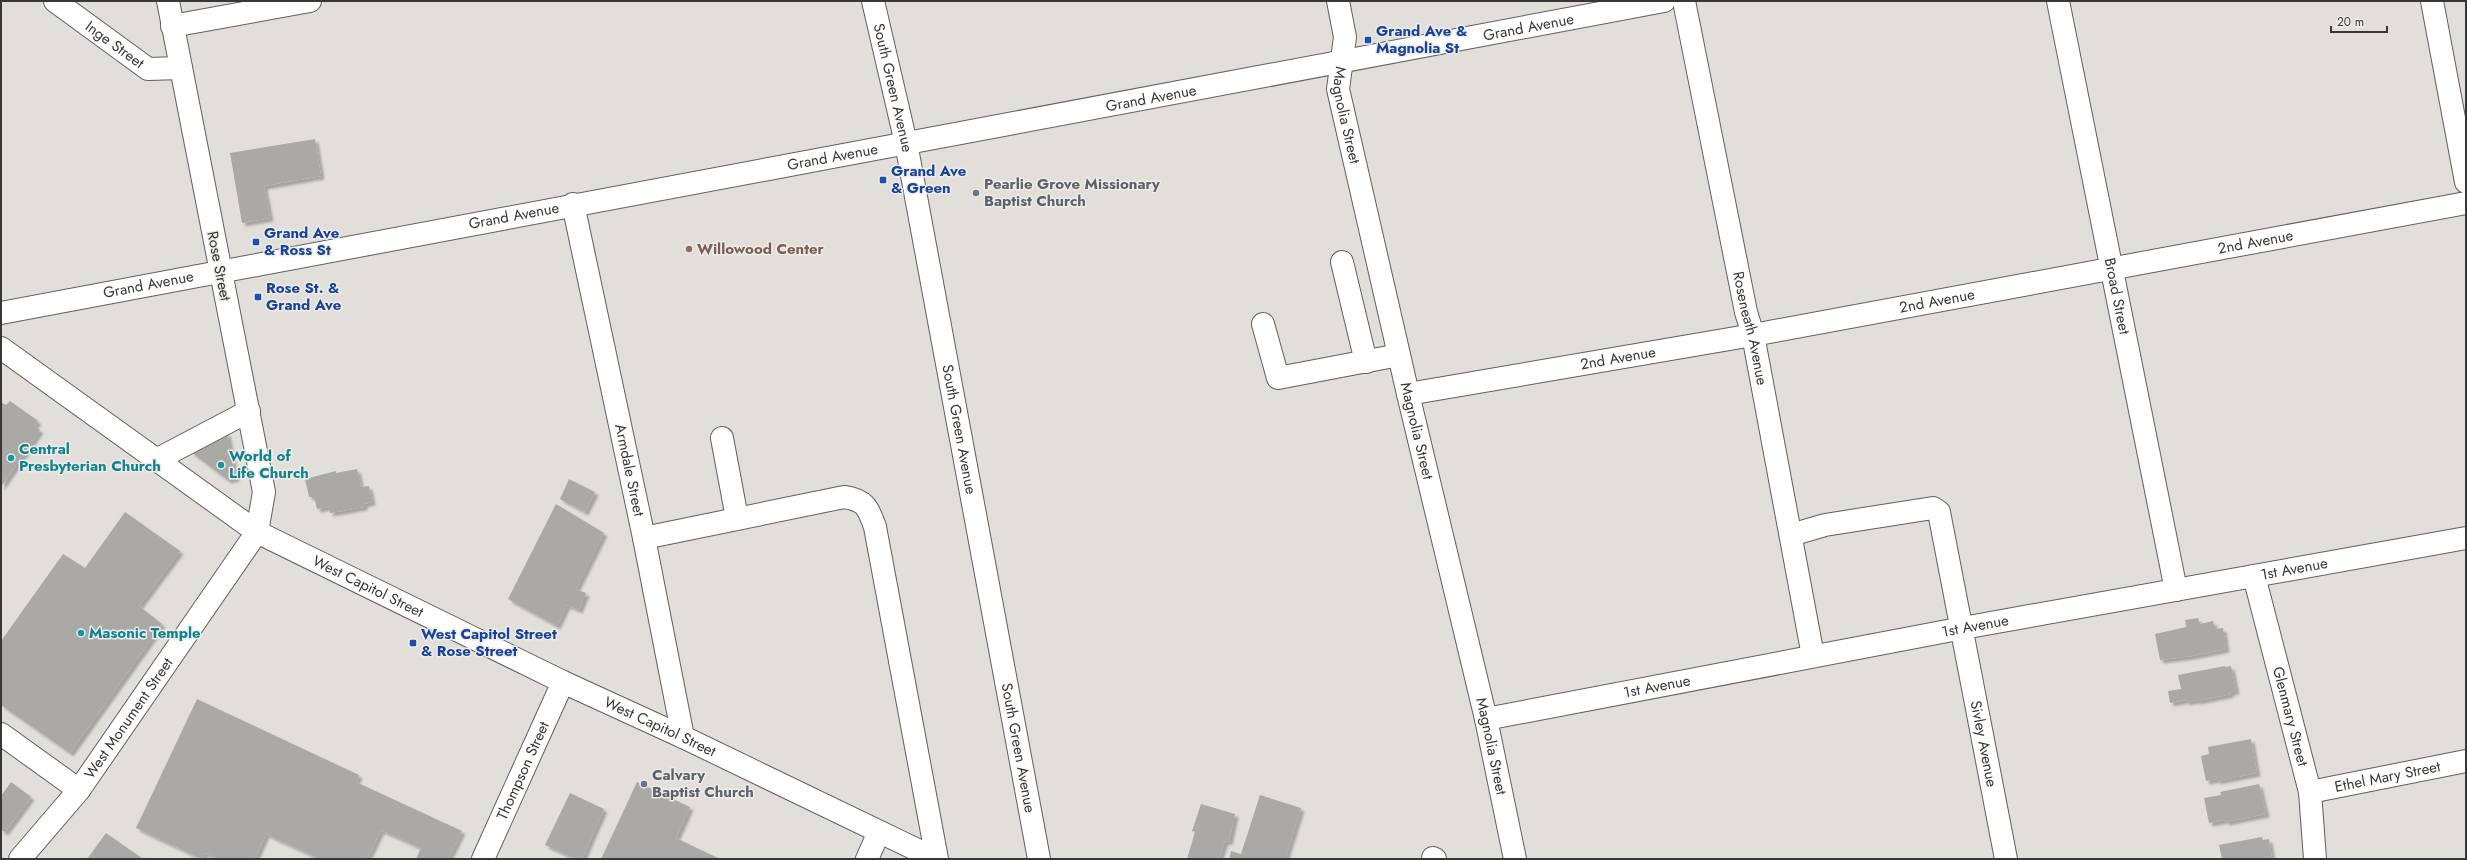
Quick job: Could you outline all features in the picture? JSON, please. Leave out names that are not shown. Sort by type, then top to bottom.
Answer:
[{"type":"street","name":"Inge Street","points":[[55,1],[148,69],[181,68]]},
{"type":"street","name":"Rose Street","points":[[168,1],[264,492],[257,532]]},
{"type":"street","points":[[172,26],[310,1]]},
{"type":"street","name":"South Green Avenue","points":[[873,1],[906,143],[1039,859]]},
{"type":"street","name":"Magnolia Street","points":[[1338,1],[1345,37],[1340,64],[1338,89],[1408,394],[1486,719],[1515,859]]},
{"type":"street","name":"Grand Avenue","points":[[1,313],[220,270],[573,204],[1340,64],[1664,1]]},
{"type":"street","name":"Roseneath Avenue","points":[[1684,1],[1746,312],[1753,335],[1813,656]]},
{"type":"street","name":"Broad Street","points":[[2058,1],[2176,590]]},
{"type":"street","points":[[2432,1],[2466,182]]},
{"type":"street","name":"2nd Avenue","points":[[1408,394],[1753,335],[2466,203]]},
{"type":"street","name":"Armdale Street","points":[[573,204],[644,538],[683,737]]},
{"type":"street","points":[[1342,262],[1366,362]]},
{"type":"street","points":[[1263,324],[1278,378],[1399,355]]},
{"type":"street","name":"West Capitol Street","points":[[1,348],[257,532],[563,682],[683,737],[937,859]]},
{"type":"street","points":[[156,460],[249,411]]},
{"type":"street","points":[[722,438],[737,518]]},
{"type":"street","points":[[644,538],[844,497],[859,500],[869,510],[875,527],[937,859]]},
{"type":"street","name":"Sivley Avenue","points":[[1791,535],[1825,525],[1933,508],[1939,512],[2006,859]]},
{"type":"street","name":"West Monument Street","points":[[20,859],[79,790],[257,532]]},
{"type":"street","name":"1st Avenue","points":[[1486,719],[1962,628],[2466,538]]},
{"type":"street","name":"Glenmary Street","points":[[2254,576],[2310,792],[2315,859]]},
{"type":"street","name":"Thompson Street","points":[[482,859],[563,682]]},
{"type":"street","points":[[1,734],[79,790]]},
{"type":"street","name":"Ethel Mary Street","points":[[2310,792],[2466,761]]},
{"type":"street","points":[[867,859],[879,832]]},
{"type":"building","points":[[315,139],[321,176],[264,186],[270,218],[242,223],[230,153]]},
{"type":"building","name":"Central Presbyterian Church","points":[[10,401],[38,421],[34,426],[40,430],[1,487],[1,402],[6,405]]},
{"type":"building","name":"World of Life Church","points":[[227,432],[236,478],[228,480],[191,452]]},
{"type":"building","points":[[357,469],[361,487],[369,486],[372,502],[364,504],[364,507],[330,513],[329,507],[317,509],[314,497],[309,497],[305,479],[336,471],[336,473]]},
{"type":"building","points":[[569,479],[595,492],[585,512],[560,499]]},
{"type":"building","points":[[556,504],[604,533],[576,589],[586,593],[579,610],[567,605],[557,626],[508,599]]},
{"type":"building","name":"Masonic Temple","points":[[125,512],[180,551],[139,606],[162,624],[70,753],[1,705],[1,641],[63,554],[85,568]]},
{"type":"building","points":[[2198,618],[2200,624],[2213,621],[2215,629],[2223,628],[2226,649],[2192,656],[2160,660],[2155,634],[2186,627],[2185,620]]},
{"type":"building","points":[[2231,666],[2236,691],[2230,692],[2231,694],[2197,701],[2186,702],[2186,700],[2170,703],[2168,691],[2181,689],[2178,675]]},
{"type":"building","points":[[197,699],[359,775],[356,782],[462,831],[448,859],[416,859],[421,848],[381,830],[367,859],[315,859],[316,857],[266,834],[255,859],[217,859],[205,853],[202,859],[136,828]]},
{"type":"building","points":[[2251,739],[2257,773],[2217,781],[2217,779],[2206,781],[2201,756],[2209,754],[2208,747]]},
{"type":"building","points":[[11,782],[31,797],[5,832],[1,830],[1,796]]},
{"type":"building","name":"Calvary Baptist Church","points":[[637,782],[690,807],[676,838],[720,859],[601,859]]},
{"type":"building","points":[[2259,784],[2266,814],[2226,822],[2225,820],[2209,823],[2204,798],[2221,795],[2220,792]]},
{"type":"building","points":[[570,793],[604,809],[582,859],[576,859],[545,845]]},
{"type":"building","points":[[1260,795],[1301,808],[1285,859],[1229,859],[1231,851],[1241,854]]},
{"type":"building","points":[[1201,804],[1235,814],[1229,842],[1225,841],[1219,859],[1187,859],[1195,832],[1192,831]]},
{"type":"building","points":[[106,833],[143,859],[87,859]]},
{"type":"building","points":[[2262,837],[2263,840],[2269,839],[2272,859],[2222,859],[2219,845]]},
{"type":"place","name":"Grand Ave & Magnolia St","points":[[1368,40]]},
{"type":"place","name":"Grand Ave & Green","points":[[883,180]]},
{"type":"place","name":"Pearlie Grove Missionary Baptist Church","points":[[976,193]]},
{"type":"place","name":"Grand Ave & Ross St","points":[[256,242]]},
{"type":"place","name":"Willowood Center","points":[[689,249]]},
{"type":"place","name":"Rose St. & Grand Ave","points":[[258,297]]},
{"type":"place","name":"Central Presbyterian Church","points":[[11,458]]},
{"type":"place","name":"World of Life Church","points":[[221,465]]},
{"type":"place","name":"Masonic Temple","points":[[81,633]]},
{"type":"place","name":"West Capitol Street & Rose Street","points":[[413,643]]},
{"type":"place","name":"Calvary Baptist Church","points":[[644,784]]}]
